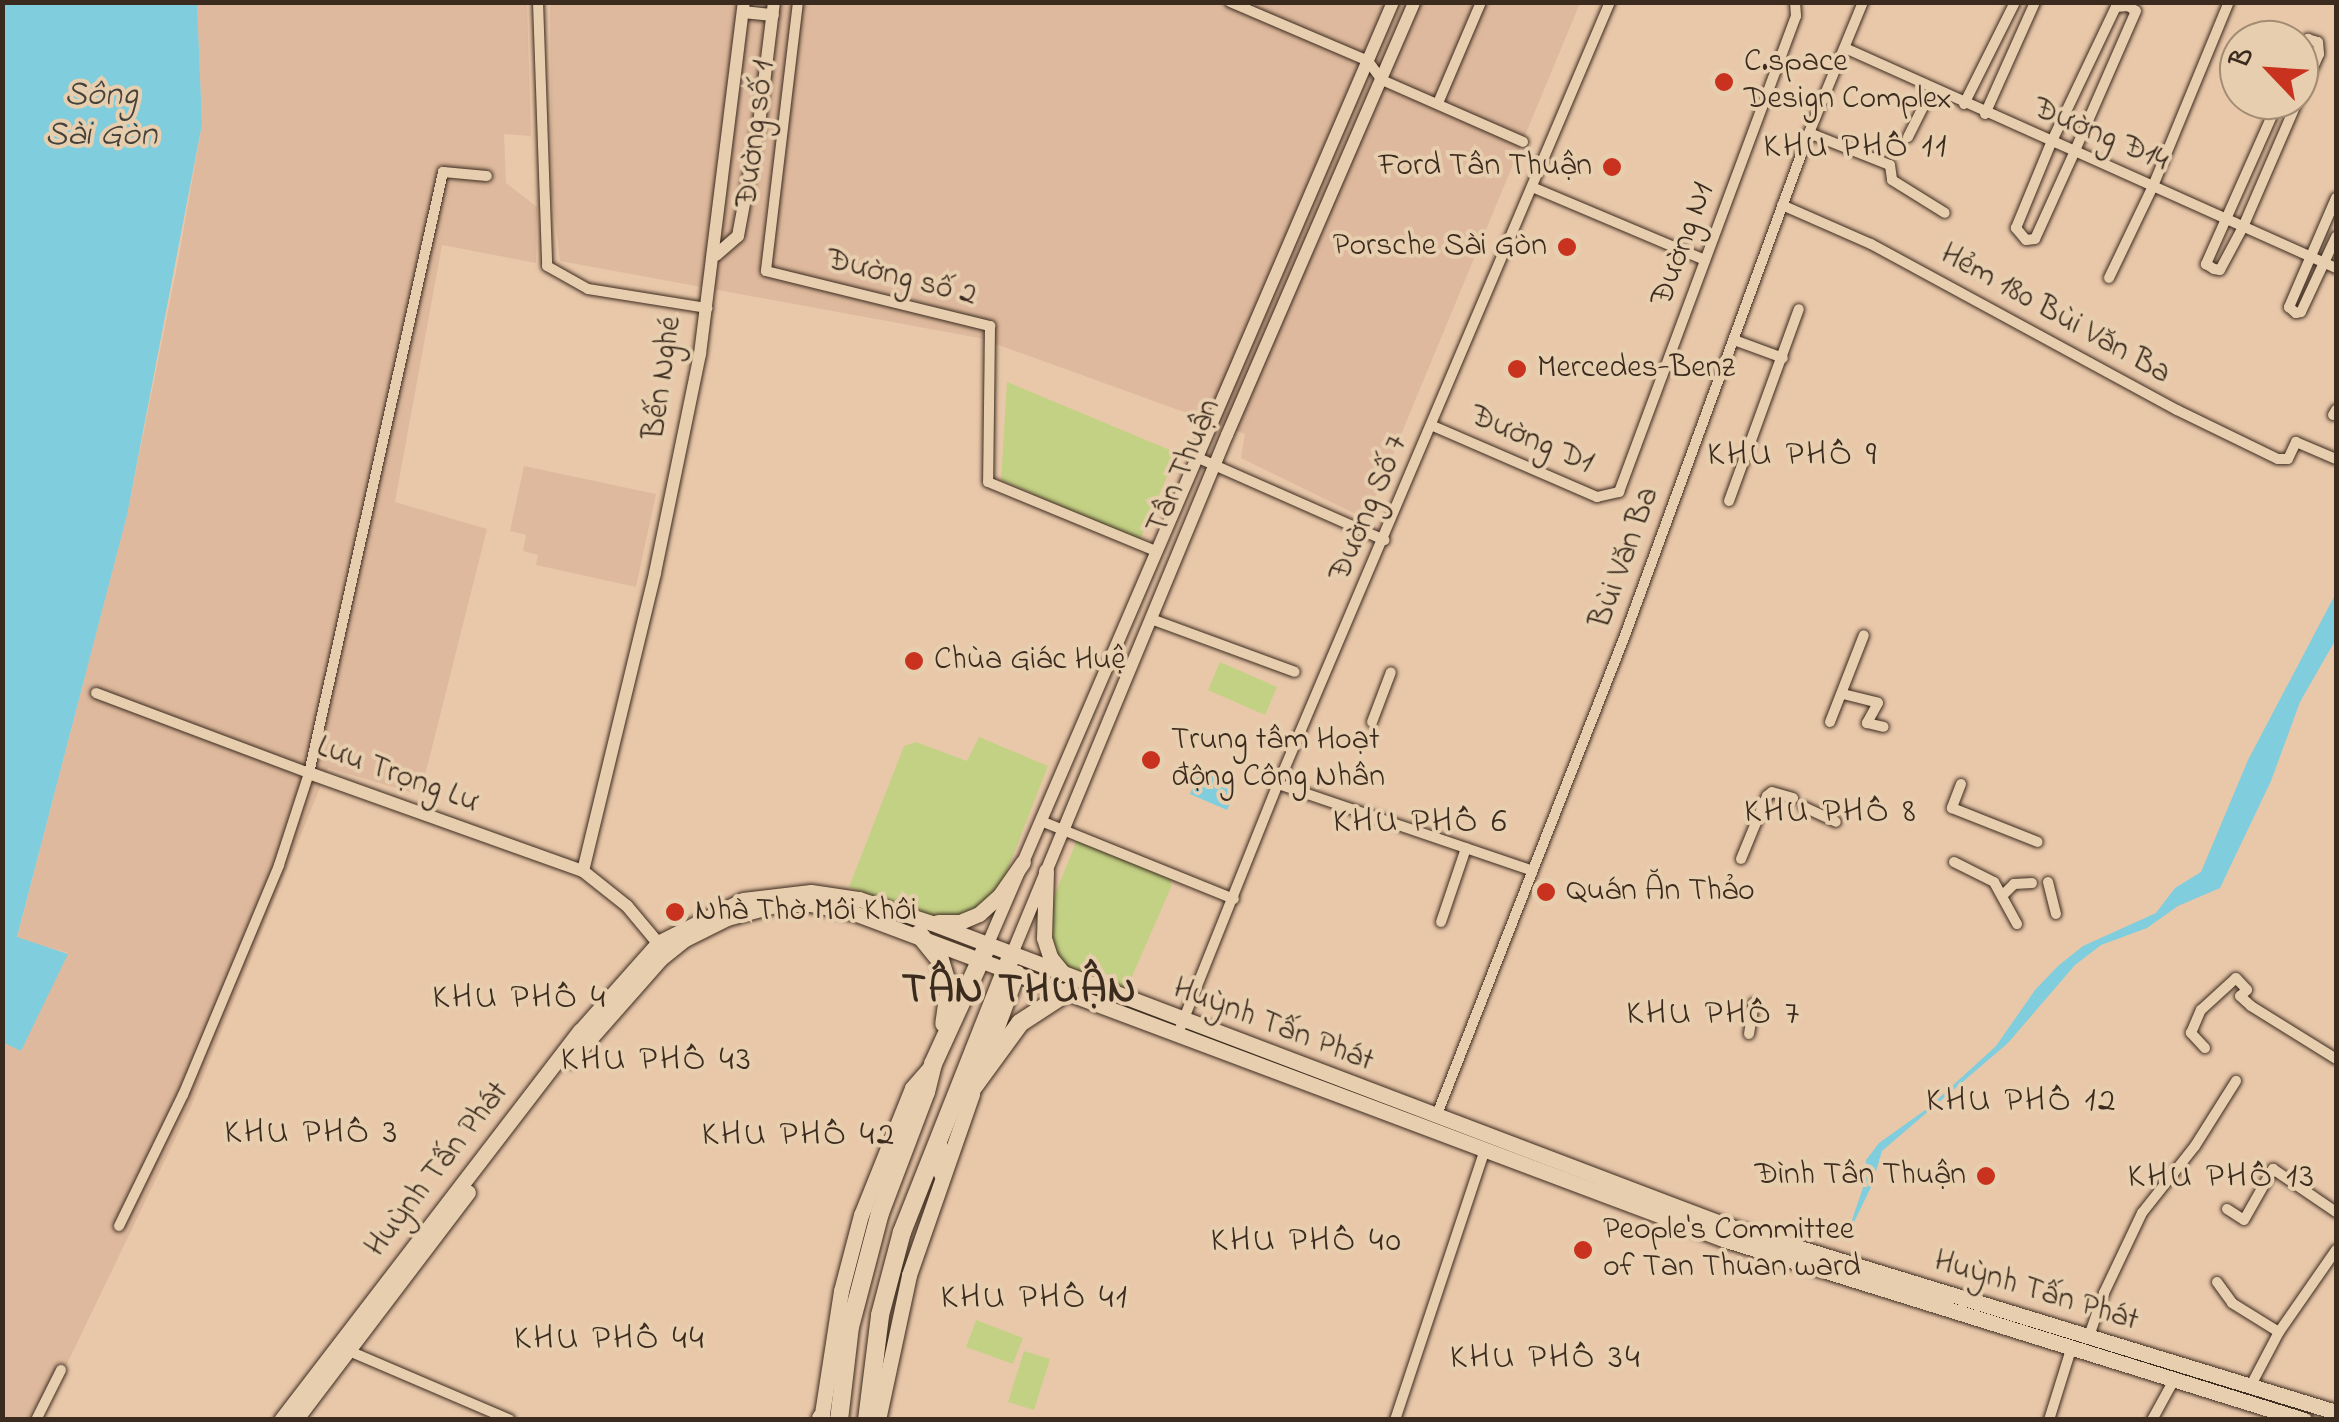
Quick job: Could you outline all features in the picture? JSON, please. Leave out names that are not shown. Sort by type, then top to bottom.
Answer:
[{"type":"highway","points":[[926,928],[949,990],[941,1045]]},
{"type":"highway","points":[[839,1420],[848,1340],[880,1213],[926,1092],[932,1064],[984,953]]},
{"type":"highway","points":[[874,1418],[868,1390],[895,1258],[938,1141],[1011,965]]},
{"type":"highway","points":[[942,1174],[938,1141],[980,1072],[1020,1024],[1067,983]]},
{"type":"highway","points":[[830,1360],[848,1340]]},
{"type":"main road","points":[[926,928],[979,914],[1000,895],[1023,862]]},
{"type":"main road","points":[[1046,871],[1044,938],[1050,957],[1067,983]]},
{"type":"main road","name":"Huỳnh Tấn Phát","points":[[281,1420],[468,1184],[662,949],[727,918],[780,904],[810,904],[926,928],[1011,965],[1726,1232]]},
{"type":"main road","points":[[874,1418],[909,1275],[980,1072],[1011,965]]},
{"type":"main road","points":[[821,1419],[841,1291],[864,1206],[912,1088],[932,1064]]},
{"type":"main road","name":"Huỳnh Tấn Phát","points":[[1434,1123],[1486,1150],[2174,1380],[2327,1413]]},
{"type":"main road","name":"Huỳnh Tấn Phát","points":[[1959,1305],[2089,1336],[2304,1420]]},
{"type":"main road","name":"Huỳnh Tấn Phát","points":[[294,1420],[348,1350],[364,1320]]},
{"type":"street","name":"Bến Nghé","points":[[538,2],[542,227],[548,266],[588,289],[708,308],[655,573],[583,871]]},
{"type":"street","name":"Đường số 1","points":[[766,271],[798,2]]},
{"type":"street","points":[[1230,2],[1368,61],[1382,80],[1523,142]]},
{"type":"street","name":"Tân Thuận","points":[[984,953],[1393,2]]},
{"type":"street","name":"Tân Thuận","points":[[1011,965],[1151,618],[1414,2]]},
{"type":"street","points":[[1438,104],[1482,2]]},
{"type":"street","name":"Đường Số 7","points":[[1180,1028],[1278,784],[1610,2]]},
{"type":"street","name":"Bùi Văn Ba","points":[[1434,1123],[1624,638],[1809,133],[1863,2]]},
{"type":"street","points":[[1964,104],[2016,2]]},
{"type":"street","points":[[1984,114],[2035,2]]},
{"type":"street","points":[[2110,278],[2154,186],[2230,2]]},
{"type":"street","name":"Đường N1","points":[[1610,498],[1621,489],[1796,16],[1795,4]]},
{"type":"street","points":[[2128,6],[2136,11],[2074,153],[2035,238],[2026,240],[2016,228],[2051,143],[2116,7],[2128,6]]},
{"type":"street","points":[[708,308],[716,255],[711,243],[731,126],[744,7],[774,9],[738,236],[716,255]]},
{"type":"street","name":"Đường Đ14","points":[[1845,48],[1984,114],[2336,268]]},
{"type":"street","points":[[1908,137],[1932,89]]},
{"type":"street","points":[[2270,120],[2206,264],[2214,269],[2220,270],[2243,227],[2290,120]]},
{"type":"street","points":[[1809,133],[1890,165],[1892,180],[1946,213]]},
{"type":"street","points":[[118,1226],[183,1095],[279,865],[309,774],[443,172],[488,176]]},
{"type":"street","points":[[1532,187],[1705,260]]},
{"type":"street","points":[[2336,198],[2289,306],[2296,313],[2301,312],[2336,237]]},
{"type":"street","name":"Hẻm 180 Bùi Văn Ba","points":[[1782,205],[1871,244],[2177,410],[2278,459],[2288,458],[2296,442],[2336,459]]},
{"type":"street","name":"Đường số 2","points":[[766,271],[990,326],[988,482],[1156,552]]},
{"type":"street","points":[[1729,501],[1800,309]]},
{"type":"street","points":[[1734,340],[1783,358]]},
{"type":"street","name":"Đường D1","points":[[1433,426],[1596,497],[1610,498]]},
{"type":"street","points":[[1196,457],[1384,540]]},
{"type":"street","points":[[1163,534],[1183,542]]},
{"type":"street","points":[[1151,618],[1295,672]]},
{"type":"street","points":[[1830,722],[1864,635]]},
{"type":"street","points":[[1372,722],[1392,672]]},
{"type":"street","name":"Lưu Trọng Lư","points":[[96,692],[309,774],[583,871],[628,906],[662,949]]},
{"type":"street","points":[[1843,694],[1878,703],[1867,723],[1884,728]]},
{"type":"street","points":[[1278,784],[1531,870]]},
{"type":"street","points":[[1961,784],[1952,808],[2038,842]]},
{"type":"street","points":[[1741,859],[1766,796],[1772,792],[1793,798]]},
{"type":"street","points":[[1804,807],[1836,822]]},
{"type":"street","points":[[1040,821],[1234,899]]},
{"type":"street","points":[[1442,922],[1466,848]]},
{"type":"street","points":[[1954,862],[1994,882],[2004,894],[2017,924]]},
{"type":"street","points":[[2048,882],[2056,914]]},
{"type":"street","points":[[2004,894],[2014,884],[2032,883]]},
{"type":"street","points":[[2205,1048],[2191,1033],[2201,1010],[2236,978],[2247,990],[2240,996],[2251,1006],[2336,1060]]},
{"type":"street","points":[[1748,1034],[1754,1003]]},
{"type":"street","points":[[2089,1336],[2104,1293],[2142,1213],[2195,1146],[2236,1081]]},
{"type":"street","points":[[1395,1420],[1486,1150]]},
{"type":"street","points":[[2227,1209],[2244,1220],[2273,1170],[2336,1212]]},
{"type":"street","points":[[2248,1395],[2279,1332],[2336,1250]]},
{"type":"street","points":[[2217,1282],[2232,1303],[2279,1332]]},
{"type":"street","points":[[2050,1420],[2072,1346]]},
{"type":"street","points":[[348,1350],[510,1420]]},
{"type":"street","points":[[36,1420],[62,1370]]},
{"type":"street","points":[[2152,1420],[2174,1380]]},
{"type":"shaded area","points":[[197,3],[527,3],[531,136],[504,134],[506,183],[537,207],[536,263],[442,245],[395,502],[487,529],[420,795],[328,768],[192,1104],[66,1366],[60,1363],[28,1419],[3,1419],[2,1042],[21,1050],[68,953],[17,938],[127,515],[178,261],[202,124]]},
{"type":"shaded area","points":[[550,3],[1580,3],[1366,519],[1241,458],[1245,434],[979,338],[560,261],[552,193]]},
{"type":"shaded area","points":[[524,466],[656,494],[636,587],[536,565],[538,555],[523,551],[526,535],[510,531]]},
{"type":"green space","points":[[1007,382],[1177,453],[1140,540],[1001,480]]},
{"type":"green space","points":[[1220,662],[1277,687],[1265,715],[1208,690]]},
{"type":"green space","points":[[979,737],[1048,766],[1003,881],[966,915],[931,917],[849,887],[904,746],[916,742],[967,761]]},
{"type":"green space","points":[[1077,840],[1171,877],[1171,887],[1127,988],[1062,967],[1047,938],[1049,909]]},
{"type":"green space","points":[[976,1320],[1023,1338],[1013,1364],[966,1347]]},
{"type":"green space","points":[[1024,1351],[1050,1359],[1034,1410],[1008,1402]]},
{"type":"water","name":"Sông Sài Gòn","points":[[2,3],[197,3],[202,124],[127,515],[17,937],[68,954],[21,1051],[2,1042]]},
{"type":"water","points":[[2336,593],[2336,639],[2300,702],[2271,781],[2220,888],[2178,906],[2147,928],[2101,945],[2075,965],[2008,1043],[1882,1151],[1872,1185],[1844,1243],[1867,1176],[1866,1160],[1879,1143],[1928,1108],[1996,1046],[2035,990],[2058,966],[2083,946],[2156,913],[2175,888],[2201,872],[2248,760]]},
{"type":"water","points":[[1200,770],[1238,786],[1227,810],[1190,794]]},
{"type":"place","name":"C.space Design Complex","points":[[1724,82]]},
{"type":"place","name":"Ford Tân Thuận","points":[[1612,167]]},
{"type":"place","name":"Porsche Sài Gòn","points":[[1567,247]]},
{"type":"place","name":"Mercedes-Benz","points":[[1517,369]]},
{"type":"place","name":"Chùa Giác Huệ","points":[[914,661]]},
{"type":"place","name":"Trung tâm Hoạt động Công Nhân","points":[[1151,760]]},
{"type":"place","name":"Quán Ăn Thảo","points":[[1546,892]]},
{"type":"place","name":"Nhà Thờ Môi Khôi","points":[[675,912]]},
{"type":"place","name":"Đình Tân Thuận","points":[[1986,1176]]},
{"type":"place","name":"People's Committee of Tan Thuan ward","points":[[1583,1250]]},
{"type":"district","name":"KHU PHỐ 11","points":[[1856,148]]},
{"type":"district","name":"KHU PHỐ 9","points":[[1793,456]]},
{"type":"district","name":"KHU PHỐ 8","points":[[1831,813]]},
{"type":"district","name":"KHU PHỐ 6","points":[[1421,823]]},
{"type":"district","name":"TÂN THUẬN","points":[[1020,991]]},
{"type":"district","name":"KHU PHỐ 4","points":[[520,999]]},
{"type":"district","name":"KHU PHỐ 7","points":[[1714,1015]]},
{"type":"district","name":"KHU PHỐ 43","points":[[657,1061]]},
{"type":"district","name":"KHU PHỐ 12","points":[[2022,1102]]},
{"type":"district","name":"KHU PHỐ 3","points":[[312,1134]]},
{"type":"district","name":"KHU PHỐ 42","points":[[799,1136]]},
{"type":"district","name":"KHU PHỐ 13","points":[[2222,1178]]},
{"type":"district","name":"KHU PHỐ 40","points":[[1307,1242]]},
{"type":"district","name":"KHU PHỐ 41","points":[[1035,1299]]},
{"type":"district","name":"KHU PHỐ 44","points":[[610,1340]]},
{"type":"district","name":"KHU PHỐ 34","points":[[1546,1359]]}]
